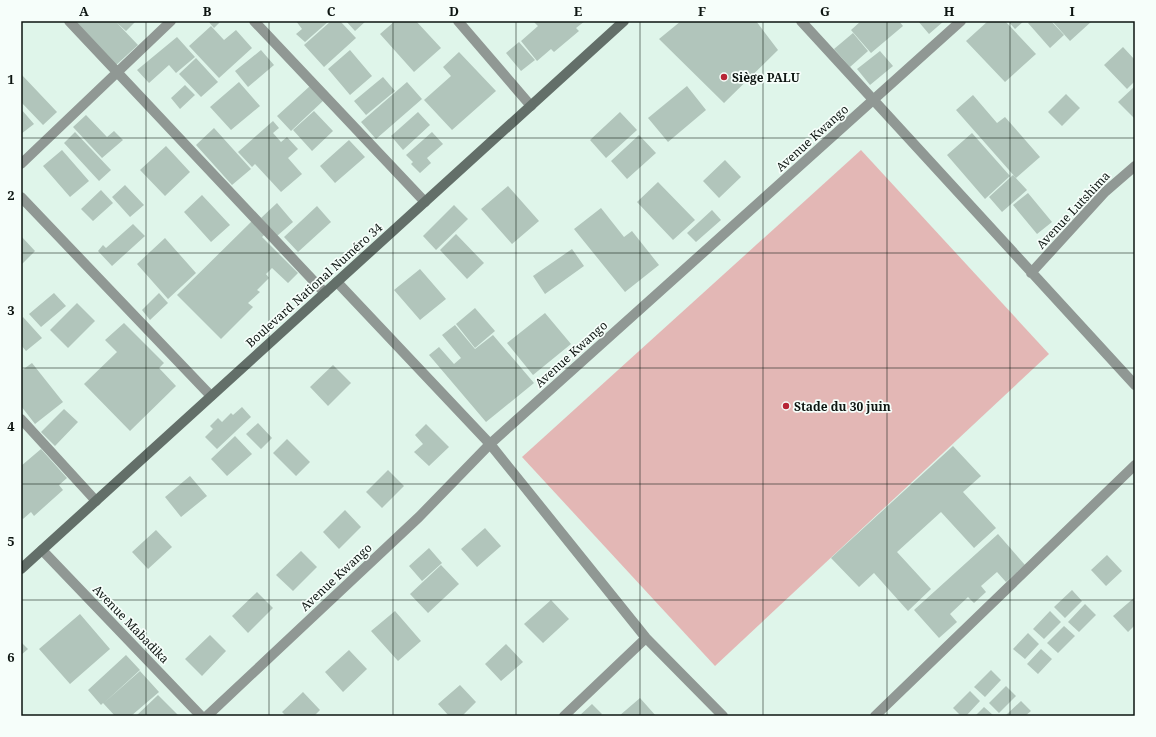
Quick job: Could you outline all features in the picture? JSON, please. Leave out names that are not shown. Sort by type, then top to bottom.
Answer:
[{"type":"main road","name":"Boulevard National Numéro 34","points":[[21,569],[624,21]]},
{"type":"street","points":[[69,21],[325,293]]},
{"type":"street","points":[[21,164],[171,21]]},
{"type":"street","points":[[254,21],[425,202]]},
{"type":"street","points":[[458,21],[531,106]]},
{"type":"street","points":[[802,21],[1031,274],[1135,385]]},
{"type":"street","name":"Avenue Kwango","points":[[207,716],[419,517],[490,444],[961,21]]},
{"type":"street","name":"Avenue Lutshima","points":[[1031,274],[1105,192],[1135,166]]},
{"type":"street","points":[[21,197],[211,396]]},
{"type":"street","points":[[337,282],[490,444],[646,638],[723,716]]},
{"type":"street","points":[[21,419],[96,500]]},
{"type":"street","points":[[875,716],[1135,465]]},
{"type":"street","name":"Avenue Mabadika","points":[[42,550],[201,716]]},
{"type":"street","points":[[564,716],[646,638]]},
{"type":"shaded area","name":"Stade du 30 juin","points":[[861,150],[1049,354],[715,666],[522,457]]},
{"type":"building","points":[[72,21],[136,21],[126,31],[117,23],[138,45],[114,67]]},
{"type":"building","points":[[208,21],[221,21],[214,28]]},
{"type":"building","points":[[296,21],[329,21],[305,42],[296,34],[302,29]]},
{"type":"building","points":[[331,21],[340,21],[356,38],[324,67],[304,45]]},
{"type":"building","points":[[346,21],[366,21],[355,31]]},
{"type":"building","points":[[395,21],[416,21],[441,48],[414,72],[380,34]]},
{"type":"building","points":[[533,21],[585,21],[576,28],[579,31],[554,52],[551,49],[537,61],[521,41],[538,26]]},
{"type":"building","name":"Siège PALU","points":[[681,21],[756,21],[778,50],[724,103],[659,39]]},
{"type":"building","points":[[861,21],[899,21],[903,26],[871,53],[851,30]]},
{"type":"building","points":[[918,21],[944,21],[929,34]]},
{"type":"building","points":[[988,21],[1005,21],[1036,54],[1005,82],[966,41]]},
{"type":"building","points":[[1008,21],[1024,21],[1015,29]]},
{"type":"building","points":[[1031,21],[1051,21],[1064,35],[1050,48],[1028,23]]},
{"type":"building","points":[[1052,21],[1092,21],[1070,41]]},
{"type":"building","points":[[211,26],[224,40],[236,30],[252,48],[219,78],[189,46]]},
{"type":"building","points":[[853,33],[868,51],[850,67],[834,49]]},
{"type":"building","points":[[177,37],[195,57],[176,73],[169,65],[149,83],[137,70]]},
{"type":"building","points":[[519,42],[535,60],[521,71],[506,53]]},
{"type":"building","points":[[1123,47],[1135,60],[1135,81],[1127,89],[1104,65]]},
{"type":"building","points":[[261,50],[274,65],[248,87],[235,71]]},
{"type":"building","points":[[350,50],[372,76],[350,95],[328,69]]},
{"type":"building","points":[[880,51],[893,66],[870,85],[857,69]]},
{"type":"building","points":[[459,52],[496,91],[452,130],[424,100],[451,76],[443,67]]},
{"type":"building","points":[[196,58],[218,82],[201,97],[179,74]]},
{"type":"building","points":[[21,74],[57,112],[43,125],[21,102]]},
{"type":"building","points":[[383,77],[395,91],[366,115],[354,101]]},
{"type":"building","points":[[239,82],[260,106],[231,130],[210,107]]},
{"type":"building","points":[[407,82],[422,99],[376,139],[361,122]]},
{"type":"building","points":[[185,85],[195,95],[180,109],[171,98]]},
{"type":"building","points":[[310,86],[324,100],[291,131],[277,116]]},
{"type":"building","points":[[687,86],[706,110],[668,142],[648,118]]},
{"type":"building","points":[[1135,86],[1135,117],[1134,118],[1118,102]]},
{"type":"building","points":[[1066,94],[1080,108],[1062,126],[1048,112]]},
{"type":"building","points":[[973,95],[997,123],[1005,117],[1040,157],[1016,178],[956,110]]},
{"type":"building","points":[[21,109],[34,124],[21,134]]},
{"type":"building","points":[[314,111],[333,131],[312,151],[293,130]]},
{"type":"building","points":[[418,112],[430,125],[403,150],[391,136]]},
{"type":"building","points":[[620,112],[637,130],[606,158],[590,140]]},
{"type":"building","points":[[86,115],[107,137],[114,131],[123,140],[102,158],[73,127]]},
{"type":"building","points":[[273,121],[279,128],[273,133],[281,142],[287,137],[298,149],[288,158],[302,174],[281,192],[255,164],[252,167],[238,152]]},
{"type":"building","points":[[214,128],[251,169],[232,185],[196,145]]},
{"type":"building","points":[[75,132],[111,170],[99,181],[64,143]]},
{"type":"building","points":[[432,132],[443,144],[427,158],[431,163],[420,173],[411,164],[413,162],[406,155]]},
{"type":"building","points":[[972,133],[1010,176],[985,199],[947,155]]},
{"type":"building","points":[[639,135],[656,153],[627,179],[611,161]]},
{"type":"building","points":[[349,140],[365,157],[335,183],[320,166]]},
{"type":"building","points":[[166,146],[190,172],[165,196],[140,170]]},
{"type":"building","points":[[62,150],[89,181],[70,197],[43,166]]},
{"type":"building","points":[[725,160],[741,177],[719,198],[703,181]]},
{"type":"building","points":[[1013,175],[1027,190],[1002,212],[989,197]]},
{"type":"building","points":[[658,182],[695,220],[673,240],[637,202]]},
{"type":"building","points":[[125,185],[144,205],[130,217],[112,197]]},
{"type":"building","points":[[508,186],[539,221],[512,244],[481,209]]},
{"type":"building","points":[[101,190],[113,203],[93,221],[81,209]]},
{"type":"building","points":[[1028,193],[1052,222],[1037,234],[1013,205]]},
{"type":"building","points":[[202,195],[230,225],[211,242],[184,212]]},
{"type":"building","points":[[277,203],[293,222],[277,236],[261,218]]},
{"type":"building","points":[[454,205],[468,219],[436,250],[423,236]]},
{"type":"building","points":[[317,206],[331,222],[298,252],[284,237]]},
{"type":"building","points":[[601,208],[624,237],[632,231],[659,265],[625,292],[574,229]]},
{"type":"building","points":[[712,210],[721,220],[696,242],[687,233]]},
{"type":"building","points":[[252,221],[265,234],[262,237],[298,273],[288,283],[272,268],[266,274],[269,278],[257,290],[260,292],[248,303],[253,307],[221,339],[177,295]]},
{"type":"building","points":[[133,224],[145,236],[112,266],[98,251],[103,245],[106,248]]},
{"type":"building","points":[[456,234],[484,263],[467,279],[440,250]]},
{"type":"building","points":[[21,236],[35,251],[21,265]]},
{"type":"building","points":[[165,238],[196,273],[168,299],[137,264]]},
{"type":"building","points":[[572,249],[584,266],[545,294],[533,276]]},
{"type":"building","points":[[420,269],[446,299],[420,320],[394,290]]},
{"type":"building","points":[[54,293],[66,306],[41,327],[29,314]]},
{"type":"building","points":[[159,293],[168,303],[150,320],[142,310]]},
{"type":"building","points":[[77,303],[95,321],[68,348],[50,330]]},
{"type":"building","points":[[475,308],[495,331],[475,348],[456,324]]},
{"type":"building","points":[[545,313],[571,344],[533,375],[507,343]]},
{"type":"building","points":[[23,317],[42,338],[26,351],[21,345],[21,319]]},
{"type":"building","points":[[124,323],[164,363],[159,368],[176,386],[130,431],[84,384],[117,352],[105,340]]},
{"type":"building","points":[[455,325],[475,349],[493,335],[534,383],[486,422],[429,355],[439,347],[454,364],[461,358],[442,335]]},
{"type":"building","points":[[32,363],[63,402],[35,424],[21,406],[21,371]]},
{"type":"building","points":[[333,365],[351,383],[328,406],[310,387]]},
{"type":"building","points":[[242,407],[251,417],[217,449],[205,437],[213,429],[210,426],[218,418],[222,422],[231,413],[233,415]]},
{"type":"building","points":[[64,409],[78,422],[55,446],[41,432]]},
{"type":"building","points":[[258,423],[272,438],[261,449],[246,434]]},
{"type":"building","points":[[426,424],[449,447],[429,466],[414,452],[423,444],[415,435]]},
{"type":"building","points":[[235,436],[252,454],[227,476],[211,459]]},
{"type":"building","points":[[287,439],[310,462],[296,476],[273,453]]},
{"type":"building","points":[[953,446],[981,476],[963,492],[996,528],[974,548],[941,512],[897,552],[931,589],[908,611],[874,573],[859,587],[831,558]]},
{"type":"building","points":[[41,449],[67,478],[59,485],[63,490],[34,516],[31,512],[23,519],[21,517],[21,466]]},
{"type":"building","points":[[388,470],[404,486],[382,508],[366,492]]},
{"type":"building","points":[[190,476],[207,496],[181,517],[165,497]]},
{"type":"building","points":[[345,510],[361,527],[339,549],[323,532]]},
{"type":"building","points":[[485,528],[501,546],[477,567],[461,549]]},
{"type":"building","points":[[156,530],[172,547],[148,569],[132,552]]},
{"type":"building","points":[[998,534],[1025,565],[1006,582],[997,572],[981,586],[986,592],[974,603],[968,597],[950,614],[957,622],[939,638],[914,610]]},
{"type":"building","points":[[429,548],[442,563],[422,581],[409,566]]},
{"type":"building","points":[[301,551],[317,567],[293,591],[276,575]]},
{"type":"building","points":[[1107,555],[1122,571],[1106,586],[1091,570]]},
{"type":"building","points":[[441,565],[459,584],[428,613],[410,594]]},
{"type":"building","points":[[1072,590],[1082,601],[1065,618],[1054,607]]},
{"type":"building","points":[[257,592],[273,608],[248,633],[232,616]]},
{"type":"building","points":[[1135,597],[1135,625],[1128,632],[1113,616]]},
{"type":"building","points":[[551,600],[569,619],[543,643],[524,624]]},
{"type":"building","points":[[1085,604],[1096,615],[1079,632],[1068,622]]},
{"type":"building","points":[[395,611],[421,641],[398,661],[371,631]]},
{"type":"building","points":[[1050,611],[1061,622],[1044,639],[1033,629]]},
{"type":"building","points":[[80,614],[110,649],[70,684],[39,649]]},
{"type":"building","points":[[1064,626],[1075,636],[1058,653],[1047,643]]},
{"type":"building","points":[[1028,633],[1039,644],[1025,659],[1013,649]]},
{"type":"building","points":[[210,635],[226,651],[202,676],[185,659]]},
{"type":"building","points":[[21,642],[28,649],[21,655]]},
{"type":"building","points":[[506,644],[523,662],[501,681],[485,664]]},
{"type":"building","points":[[1041,649],[1052,659],[1038,674],[1027,664]]},
{"type":"building","points":[[349,650],[367,669],[343,692],[325,672]]},
{"type":"building","points":[[126,655],[140,670],[105,702],[140,671],[159,692],[131,716],[115,716],[103,703],[101,705],[88,690]]},
{"type":"building","points":[[991,670],[1001,680],[985,697],[974,687]]},
{"type":"building","points":[[460,685],[476,702],[462,716],[449,716],[438,704]]},
{"type":"building","points":[[1006,686],[1016,696],[999,713],[989,703]]},
{"type":"building","points":[[970,691],[980,701],[966,716],[961,716],[953,708]]},
{"type":"building","points":[[303,692],[320,710],[314,716],[286,716],[282,712]]},
{"type":"building","points":[[158,695],[179,716],[136,716]]},
{"type":"building","points":[[640,698],[656,716],[619,716]]},
{"type":"building","points":[[1021,701],[1031,711],[1025,716],[1005,716]]},
{"type":"building","points":[[592,704],[602,714],[600,716],[579,716]]},
{"type":"building","points":[[984,707],[994,716],[975,716]]},
{"type":"place","name":"Siège PALU","points":[[724,77]]},
{"type":"place","name":"Stade du 30 juin","points":[[786,406]]}]
